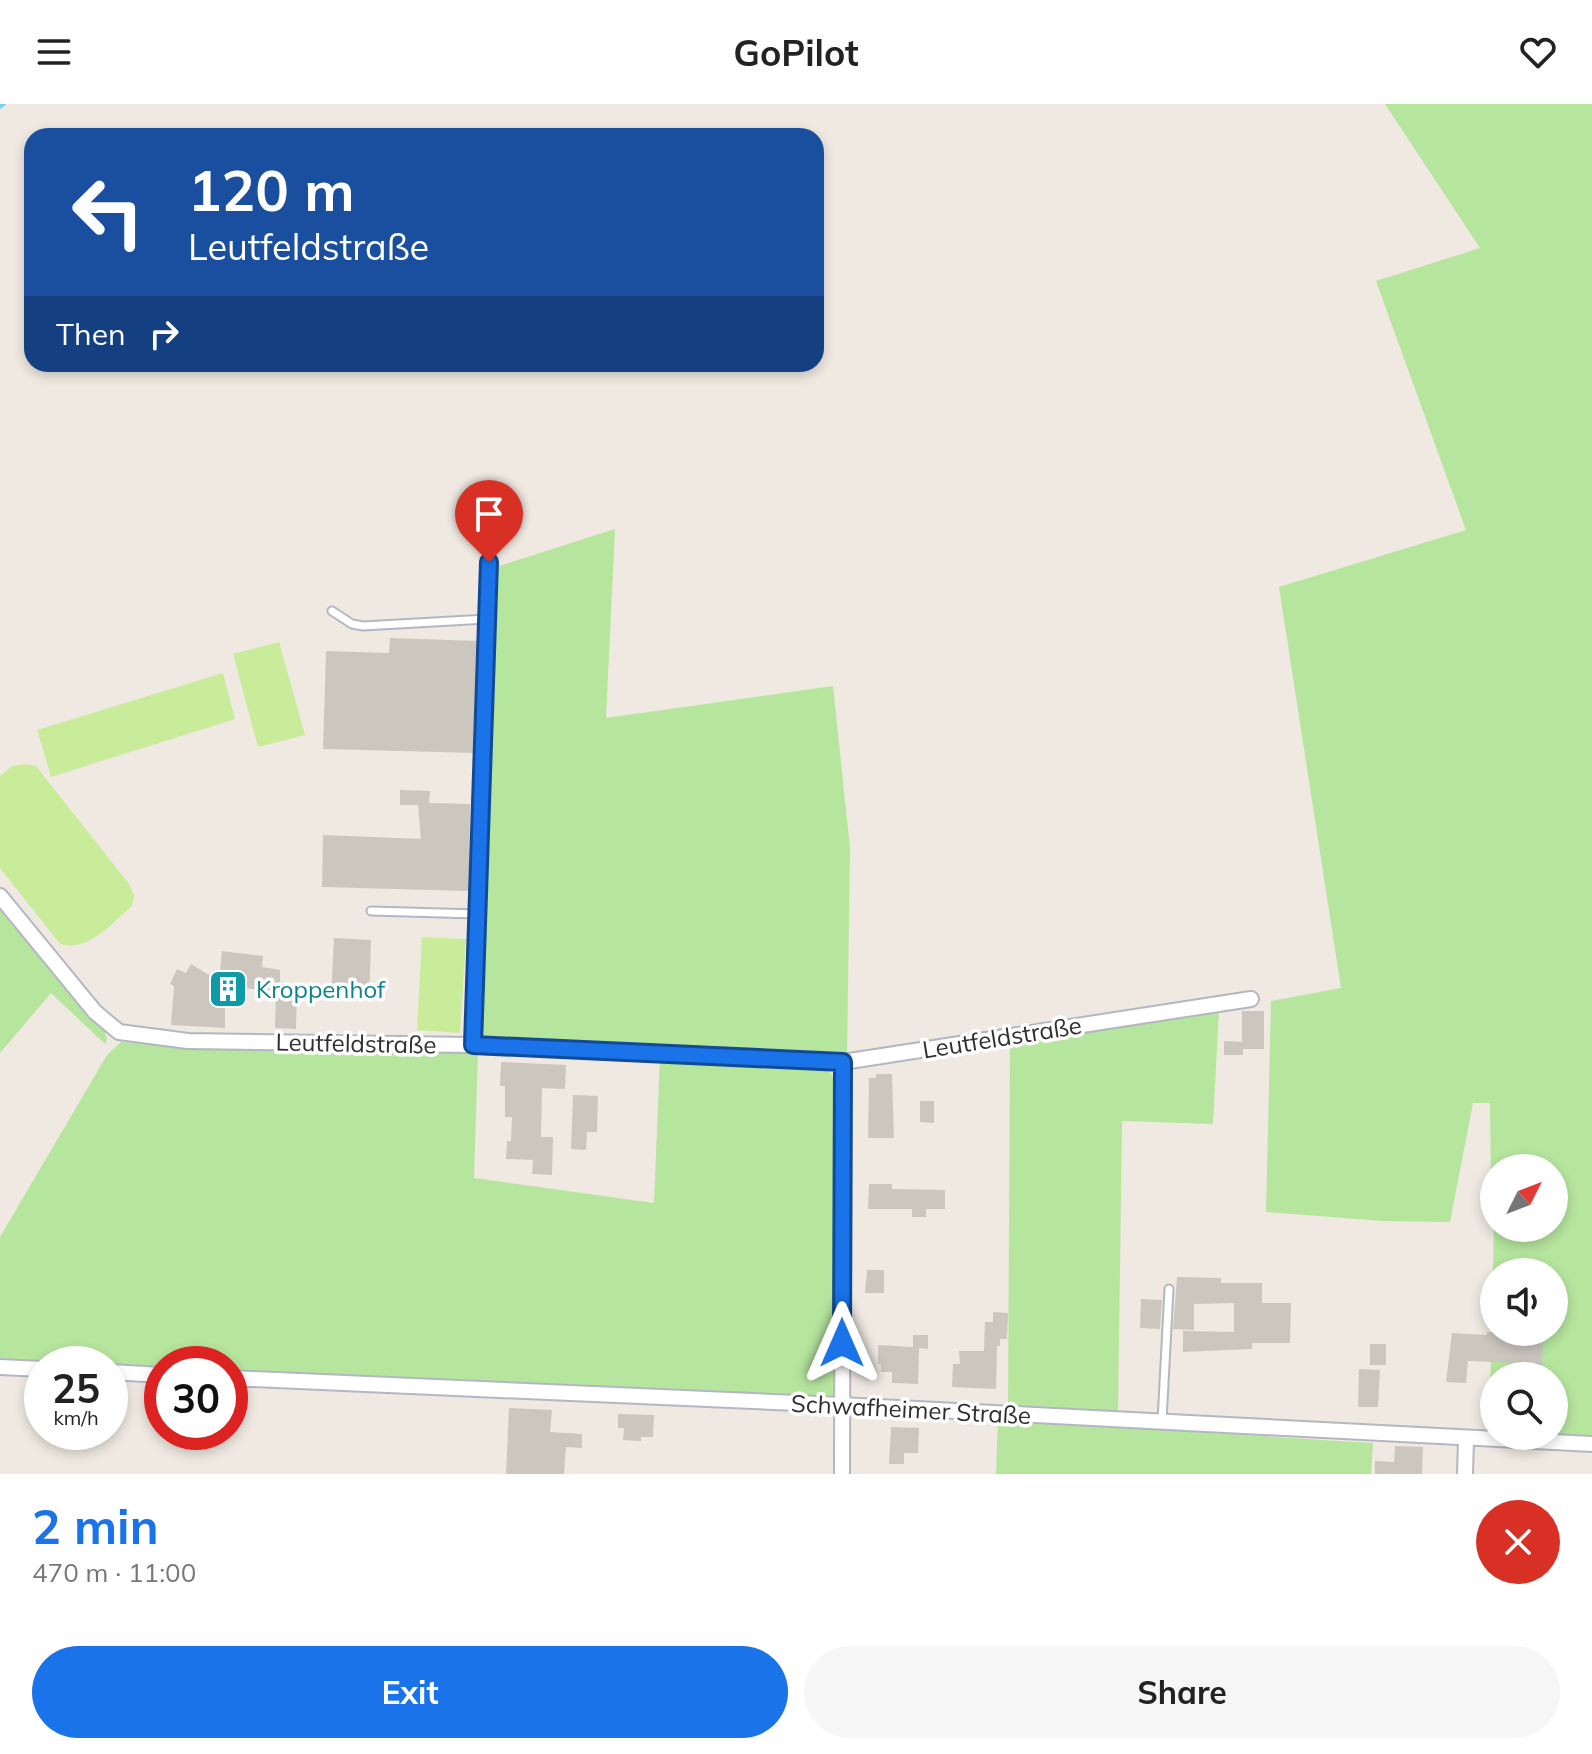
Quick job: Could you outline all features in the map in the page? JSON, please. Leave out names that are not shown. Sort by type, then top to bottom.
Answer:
[{"type":"street","name":"Leutfeldstraße","points":[[0,896],[95,1012],[119,1032],[188,1041],[473,1045],[843,1062],[1251,999]]},
{"type":"street","points":[[842,1474],[843,1062]]},
{"type":"street","points":[[0,1367],[24,1368]]},
{"type":"street","name":"Schwafheimer Straße","points":[[248,1379],[841,1405],[1592,1444]]},
{"type":"street","points":[[1465,1474],[1466,1439]]},
{"type":"lane","points":[[473,1045],[489,562]]},
{"type":"lane","points":[[332,611],[352,624],[363,626],[487,619]]},
{"type":"lane","points":[[371,911],[477,914]]},
{"type":"lane","points":[[1161,1423],[1169,1289]]},
{"type":"green space","points":[[1385,104],[1592,104],[1592,1436],[1568,1435],[1568,1362],[1491,1362],[1491,1346],[1568,1346],[1568,1258],[1493,1258],[1494,1242],[1568,1242],[1568,1154],[1491,1154],[1490,1103],[1473,1103],[1450,1222],[1383,1221],[1266,1212],[1271,1001],[1341,988],[1279,587],[1466,530],[1376,281],[1480,248]]},
{"type":"green space","points":[[615,529],[606,718],[833,686],[850,848],[847,1055],[478,1036],[485,915],[493,568]]},
{"type":"green space","points":[[279,642],[305,735],[258,747],[233,654]]},
{"type":"green space","points":[[223,673],[235,719],[51,777],[37,730]]},
{"type":"green space","points":[[12,766],[36,766],[129,884],[134,896],[132,906],[116,921],[81,944],[60,944],[0,868],[0,776]]},
{"type":"green space","points":[[0,904],[61,981],[103,1027],[107,1039],[105,1044],[51,993],[0,1053]]},
{"type":"green space","points":[[422,937],[466,939],[460,1033],[417,1030]]},
{"type":"green space","points":[[1219,1009],[1213,1124],[1122,1121],[1118,1415],[1008,1409],[1010,1041]]},
{"type":"green space","points":[[121,1042],[478,1051],[474,1178],[654,1203],[660,1057],[823,1066],[831,1073],[838,1090],[834,1395],[831,1399],[248,1374],[248,1346],[144,1346],[144,1368],[128,1368],[128,1346],[24,1346],[24,1363],[0,1363],[0,1237],[107,1055]]},
{"type":"green space","points":[[998,1420],[1373,1443],[1371,1474],[996,1474]]},
{"type":"building","points":[[390,638],[480,641],[476,753],[323,749],[326,651],[389,653]]},
{"type":"building","points":[[400,790],[430,791],[429,803],[470,804],[469,891],[322,887],[323,835],[421,839],[418,805],[400,805]]},
{"type":"building","points":[[334,938],[371,940],[369,999],[331,997]]},
{"type":"building","name":"Kroppenhof","points":[[222,951],[263,956],[262,967],[280,970],[280,989],[297,990],[296,1029],[275,1028],[276,992],[245,988],[243,998],[239,997],[238,1007],[225,1006],[225,1028],[171,1025],[174,986],[170,984],[177,969],[186,973],[191,964],[219,981]]},
{"type":"building","points":[[1242,1011],[1264,1011],[1264,1049],[1243,1049],[1243,1055],[1224,1055],[1224,1041],[1242,1042]]},
{"type":"building","points":[[501,1062],[566,1065],[565,1089],[542,1088],[541,1137],[553,1137],[552,1175],[532,1174],[533,1160],[506,1159],[507,1141],[511,1141],[512,1117],[505,1117],[505,1086],[500,1086]]},
{"type":"building","points":[[876,1074],[892,1074],[894,1138],[868,1138],[869,1078],[876,1078]]},
{"type":"building","points":[[573,1095],[598,1096],[597,1132],[587,1132],[586,1150],[571,1149]]},
{"type":"building","points":[[920,1101],[934,1101],[934,1123],[920,1122]]},
{"type":"building","points":[[869,1184],[892,1184],[892,1189],[945,1190],[945,1209],[926,1209],[926,1217],[912,1217],[912,1209],[868,1209]]},
{"type":"building","points":[[867,1270],[884,1270],[884,1293],[865,1293]]},
{"type":"building","points":[[1177,1277],[1221,1278],[1221,1283],[1262,1283],[1262,1303],[1291,1303],[1290,1343],[1252,1343],[1252,1349],[1183,1352],[1183,1331],[1234,1332],[1234,1303],[1194,1304],[1194,1330],[1173,1329]]},
{"type":"building","points":[[1141,1299],[1162,1300],[1160,1329],[1140,1328]]},
{"type":"building","points":[[993,1312],[1008,1313],[1007,1339],[1000,1339],[1000,1346],[997,1346],[996,1389],[952,1387],[953,1364],[960,1364],[959,1351],[984,1351],[985,1322],[993,1322]]},
{"type":"building","points":[[1452,1333],[1480,1335],[1480,1346],[1543,1346],[1542,1362],[1468,1361],[1466,1383],[1446,1382]]},
{"type":"building","points":[[913,1335],[928,1335],[928,1349],[919,1348],[918,1384],[892,1383],[892,1372],[881,1372],[881,1364],[878,1364],[878,1345],[913,1347]]},
{"type":"building","points":[[1370,1344],[1386,1344],[1386,1365],[1370,1365]]},
{"type":"building","points":[[1359,1369],[1380,1370],[1378,1407],[1358,1407]]},
{"type":"building","points":[[509,1408],[552,1410],[550,1432],[582,1434],[582,1448],[566,1447],[564,1474],[506,1474]]},
{"type":"building","points":[[618,1414],[654,1415],[653,1437],[641,1437],[641,1441],[623,1440],[624,1428],[618,1428]]},
{"type":"building","points":[[891,1427],[919,1428],[918,1453],[904,1453],[904,1464],[889,1464]]},
{"type":"building","points":[[1395,1446],[1423,1447],[1422,1474],[1375,1474],[1375,1461],[1394,1462]]},
{"type":"place","name":"Kroppenhof","points":[[228,989]]},
{"type":"route","points":[[489,562],[473,1045],[843,1062],[842,1343]]}]
